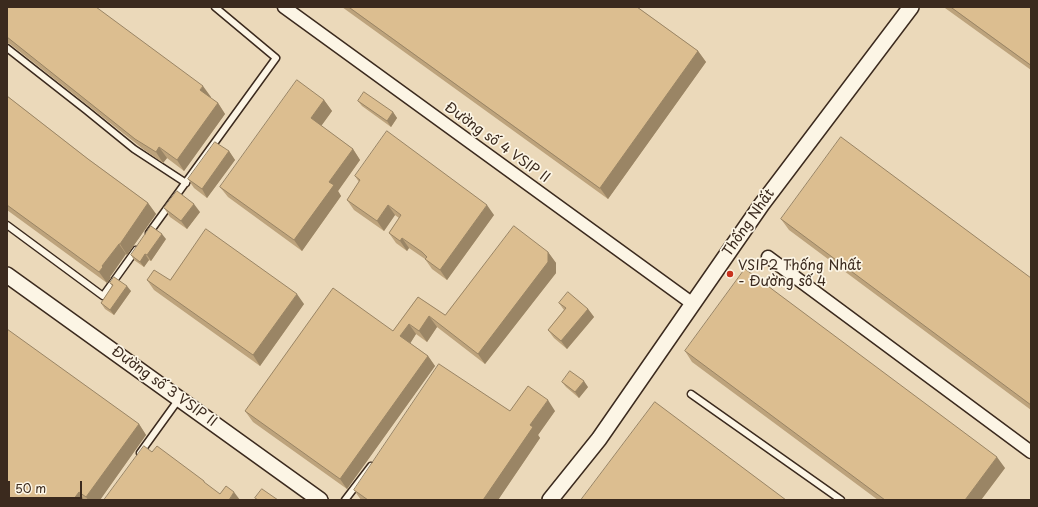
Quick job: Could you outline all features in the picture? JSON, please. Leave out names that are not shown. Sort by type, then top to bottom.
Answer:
[{"type":"street","name":"Đường số 4 VSIP II","points":[[284,7],[693,304]]},
{"type":"street","name":"Thống Nhất","points":[[550,500],[599,439],[762,204],[909,8]]},
{"type":"street","points":[[768,257],[1031,452]]},
{"type":"street","name":"Đường số 3 VSIP II","points":[[7,275],[320,500]]},
{"type":"lane","points":[[144,240],[276,58],[215,7]]},
{"type":"lane","points":[[7,48],[134,149],[186,183]]},
{"type":"lane","points":[[7,225],[103,296],[140,246]]},
{"type":"lane","points":[[691,394],[841,500]]},
{"type":"lane","points":[[138,456],[179,398]]},
{"type":"lane","points":[[345,500],[374,461]]},
{"type":"shaded area","points":[[7,7],[1031,7],[1031,500],[7,500]]},
{"type":"building","points":[[7,7],[96,7],[203,86],[200,90],[218,103],[177,160],[159,147],[156,152],[135,139],[7,37]]},
{"type":"building","points":[[349,7],[637,7],[698,51],[600,188]]},
{"type":"building","points":[[951,7],[1031,7],[1031,65]]},
{"type":"building","points":[[297,80],[324,100],[311,118],[353,149],[329,182],[334,185],[294,240],[220,187]]},
{"type":"building","points":[[364,92],[393,112],[387,121],[358,101]]},
{"type":"building","points":[[7,96],[88,159],[148,203],[99,272],[7,205]]},
{"type":"building","points":[[387,131],[487,205],[440,270],[425,259],[427,257],[422,252],[402,238],[400,241],[389,233],[401,215],[388,205],[377,221],[347,200],[360,180],[355,176]]},
{"type":"building","points":[[841,137],[1031,278],[1031,405],[781,219]]},
{"type":"building","points":[[215,142],[229,151],[202,189],[188,179]]},
{"type":"building","points":[[177,191],[194,204],[181,221],[164,208]]},
{"type":"building","points":[[151,226],[162,234],[140,262],[131,255]]},
{"type":"building","points":[[514,226],[548,252],[548,262],[478,354],[429,316],[419,331],[409,324],[400,336],[428,356],[340,479],[245,411],[333,288],[393,331],[418,297],[445,315]]},
{"type":"building","points":[[206,229],[297,294],[253,355],[147,280],[154,270],[170,280]]},
{"type":"building","points":[[745,269],[997,457],[965,500],[885,500],[685,351]]},
{"type":"building","points":[[114,277],[127,286],[110,310],[101,303],[113,285],[110,283]]},
{"type":"building","points":[[568,292],[588,309],[561,341],[548,330],[566,308],[559,303]]},
{"type":"building","points":[[7,329],[139,424],[86,497],[79,492],[73,500],[7,500]]},
{"type":"building","points":[[439,364],[510,411],[528,386],[548,400],[530,425],[533,427],[483,500],[368,500],[354,490]]},
{"type":"building","points":[[570,371],[584,381],[575,392],[562,382]]},
{"type":"building","points":[[655,402],[786,500],[581,500]]},
{"type":"building","points":[[144,446],[152,452],[157,446],[220,494],[226,486],[234,492],[229,500],[104,500]]},
{"type":"building","points":[[262,489],[278,500],[258,500],[255,498]]},
{"type":"place","name":"VSIP2 Thống Nhất - Đường số 4","points":[[730,274]]}]
